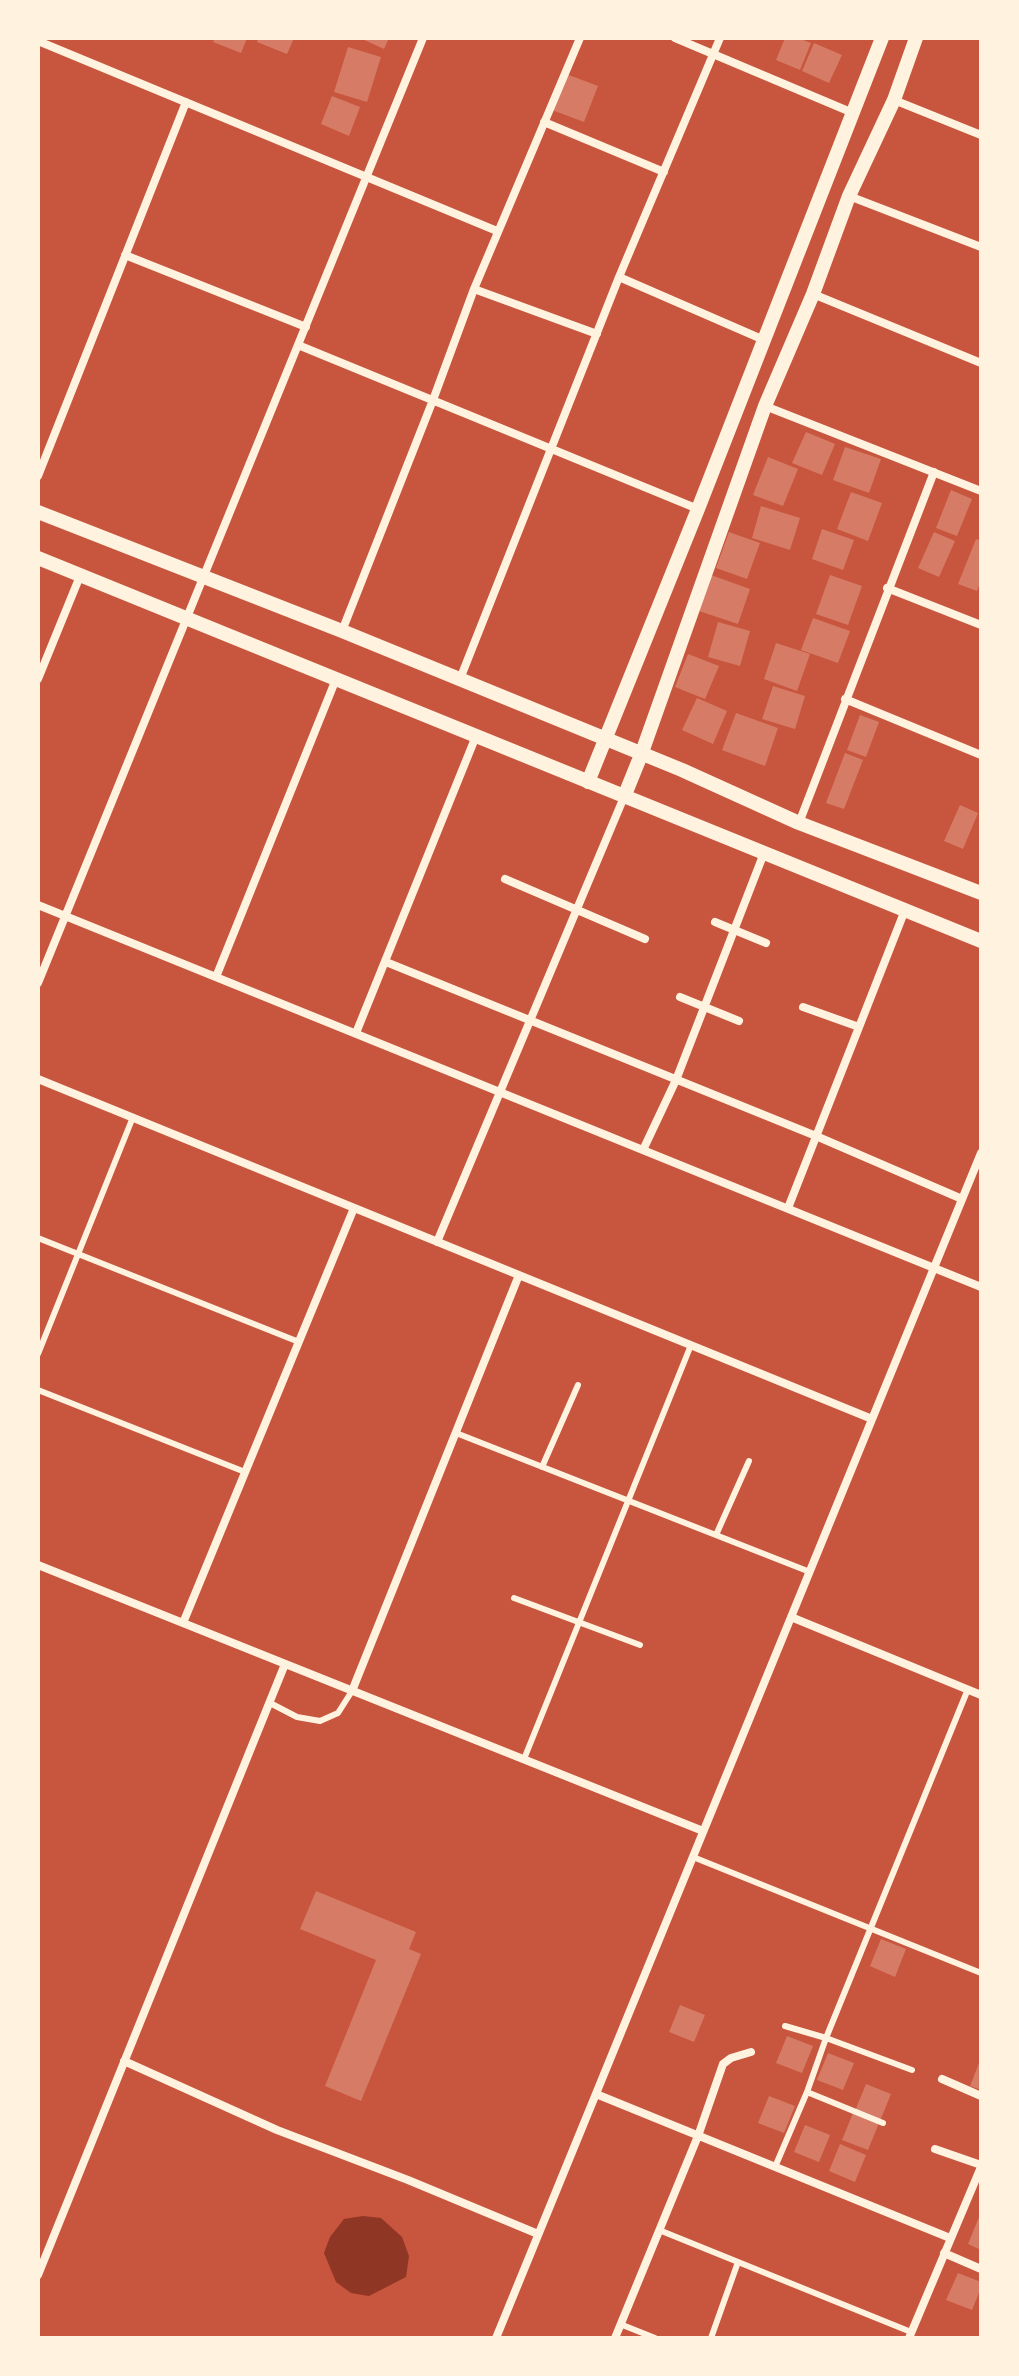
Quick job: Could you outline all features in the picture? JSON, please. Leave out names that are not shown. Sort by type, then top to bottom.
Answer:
[{"type":"street","points":[[38,983],[423,38]]},
{"type":"street","points":[[342,631],[497,231],[580,38]]},
{"type":"street","points":[[675,38],[853,113]]},
{"type":"street","points":[[460,679],[619,277],[720,38]]},
{"type":"street","points":[[588,782],[882,38]]},
{"type":"street","points":[[437,1242],[641,755],[765,406],[813,294],[849,196],[894,100],[916,38]]},
{"type":"street","points":[[38,41],[497,231]]},
{"type":"street","points":[[894,100],[981,135]]},
{"type":"street","points":[[38,476],[186,102]]},
{"type":"street","points":[[544,122],[664,172]]},
{"type":"street","points":[[849,196],[981,247]]},
{"type":"street","points":[[125,255],[306,327]]},
{"type":"street","points":[[619,277],[764,340]]},
{"type":"street","points":[[474,289],[597,334]]},
{"type":"street","points":[[813,294],[981,363]]},
{"type":"street","points":[[298,345],[698,509]]},
{"type":"street","points":[[765,406],[981,491]]},
{"type":"street","points":[[799,823],[934,472]]},
{"type":"street","points":[[38,512],[342,631],[682,770],[799,823],[981,893]]},
{"type":"street","points":[[38,558],[981,941]]},
{"type":"street","points":[[38,679],[80,576]]},
{"type":"street","points":[[887,588],[981,625]]},
{"type":"street","points":[[216,977],[336,679]]},
{"type":"street","points":[[845,699],[981,755]]},
{"type":"street","points":[[356,1033],[476,736]]},
{"type":"street","points":[[643,1150],[676,1080],[764,853]]},
{"type":"street","points":[[505,879],[645,939]]},
{"type":"street","points":[[38,905],[981,1287]]},
{"type":"street","points":[[788,1208],[905,910]]},
{"type":"street","points":[[715,922],[766,943]]},
{"type":"street","points":[[386,962],[816,1136],[962,1199]]},
{"type":"street","points":[[680,997],[739,1021]]},
{"type":"street","points":[[803,1007],[859,1027]]},
{"type":"street","points":[[38,1079],[872,1419]]},
{"type":"street","points":[[496,2338],[981,1153]]},
{"type":"street","points":[[183,1623],[354,1208]]},
{"type":"street","points":[[352,1691],[519,1275]]},
{"type":"street","points":[[38,1565],[703,1831]]},
{"type":"street","points":[[791,1617],[981,1695]]},
{"type":"street","points":[[38,2275],[285,1664]]},
{"type":"street","points":[[615,2338],[698,2136],[723,2064],[751,2052]]},
{"type":"street","points":[[124,2061],[277,2130],[538,2234]]},
{"type":"street","points":[[942,2079],[981,2096]]},
{"type":"street","points":[[596,2094],[950,2238]]},
{"type":"street","points":[[910,2335],[981,2166],[935,2149]]},
{"type":"street","points":[[944,2253],[981,2269]]},
{"type":"lane","points":[[38,1354],[133,1117]]},
{"type":"lane","points":[[38,1238],[299,1342]]},
{"type":"lane","points":[[524,1759],[691,1345]]},
{"type":"lane","points":[[542,1467],[578,1385]]},
{"type":"lane","points":[[38,1390],[245,1472]]},
{"type":"lane","points":[[456,1433],[810,1572]]},
{"type":"lane","points":[[716,1535],[749,1461]]},
{"type":"lane","points":[[514,1598],[640,1645]]},
{"type":"lane","points":[[775,2167],[968,1689]]},
{"type":"lane","points":[[270,1703],[297,1717],[320,1721],[338,1713],[352,1691]]},
{"type":"lane","points":[[693,1857],[981,1973]]},
{"type":"lane","points":[[785,2026],[912,2070]]},
{"type":"lane","points":[[807,2092],[883,2123]]},
{"type":"lane","points":[[659,2230],[910,2335]]},
{"type":"lane","points":[[711,2338],[738,2262]]},
{"type":"lane","points":[[620,2324],[655,2338]]},
{"type":"shaded area","points":[[363,2216],[381,2218],[402,2237],[409,2256],[406,2277],[369,2296],[351,2293],[336,2282],[324,2253],[330,2237],[344,2219]]},
{"type":"building","points":[[215,38],[247,38],[241,53],[213,42]]},
{"type":"building","points":[[258,38],[294,38],[287,54],[257,42]]},
{"type":"building","points":[[360,38],[389,38],[384,49]]},
{"type":"building","points":[[785,38],[798,38],[811,43],[800,70],[776,60]]},
{"type":"building","points":[[814,43],[842,55],[829,83],[802,71]]},
{"type":"building","points":[[348,47],[381,57],[367,102],[334,92]]},
{"type":"building","points":[[566,74],[598,86],[584,122],[552,110]]},
{"type":"building","points":[[332,96],[360,107],[349,136],[321,124]]},
{"type":"building","points":[[806,432],[835,444],[822,475],[792,463]]},
{"type":"building","points":[[845,447],[881,459],[869,493],[833,480]]},
{"type":"building","points":[[768,457],[798,469],[783,506],[753,495]]},
{"type":"building","points":[[951,490],[972,499],[957,536],[936,528]]},
{"type":"building","points":[[851,492],[882,503],[868,541],[837,529]]},
{"type":"building","points":[[761,506],[800,518],[790,550],[752,538]]},
{"type":"building","points":[[822,529],[854,540],[843,570],[812,559]]},
{"type":"building","points":[[729,532],[760,543],[747,579],[716,568]]},
{"type":"building","points":[[934,532],[955,541],[939,577],[918,568]]},
{"type":"building","points":[[976,539],[981,541],[981,580],[977,591],[958,584]]},
{"type":"building","points":[[711,575],[750,589],[738,624],[699,611]]},
{"type":"building","points":[[830,575],[862,586],[848,625],[816,614]]},
{"type":"building","points":[[813,618],[850,631],[838,663],[801,650]]},
{"type":"building","points":[[718,622],[750,631],[740,666],[708,657]]},
{"type":"building","points":[[776,643],[810,654],[797,691],[764,679]]},
{"type":"building","points":[[688,654],[719,666],[705,699],[675,687]]},
{"type":"building","points":[[773,686],[805,696],[795,729],[762,719]]},
{"type":"building","points":[[697,698],[727,711],[713,744],[682,730]]},
{"type":"building","points":[[736,713],[778,728],[765,766],[722,750]]},
{"type":"building","points":[[860,715],[879,722],[866,757],[847,750]]},
{"type":"building","points":[[845,753],[863,760],[844,809],[826,803]]},
{"type":"building","points":[[960,805],[978,813],[963,849],[944,841]]},
{"type":"building","points":[[316,1891],[416,1932],[409,1949],[421,1954],[361,2101],[325,2086],[376,1960],[300,1929]]},
{"type":"building","points":[[881,1939],[906,1949],[895,1977],[870,1966]]},
{"type":"building","points":[[680,2005],[705,2015],[694,2042],[669,2032]]},
{"type":"building","points":[[787,2036],[813,2046],[802,2073],[776,2063]]},
{"type":"building","points":[[828,2053],[854,2063],[843,2090],[817,2080]]},
{"type":"building","points":[[981,2058],[981,2090],[970,2086]]},
{"type":"building","points":[[866,2084],[891,2094],[880,2121],[855,2111]]},
{"type":"building","points":[[769,2096],[795,2106],[784,2133],[758,2123]]},
{"type":"building","points":[[853,2113],[879,2123],[868,2150],[842,2140]]},
{"type":"building","points":[[805,2125],[830,2135],[819,2162],[794,2152]]},
{"type":"building","points":[[840,2144],[866,2155],[855,2182],[829,2171]]},
{"type":"building","points":[[981,2218],[981,2250],[968,2244]]},
{"type":"building","points":[[958,2273],[981,2282],[972,2310],[946,2300]]}]
